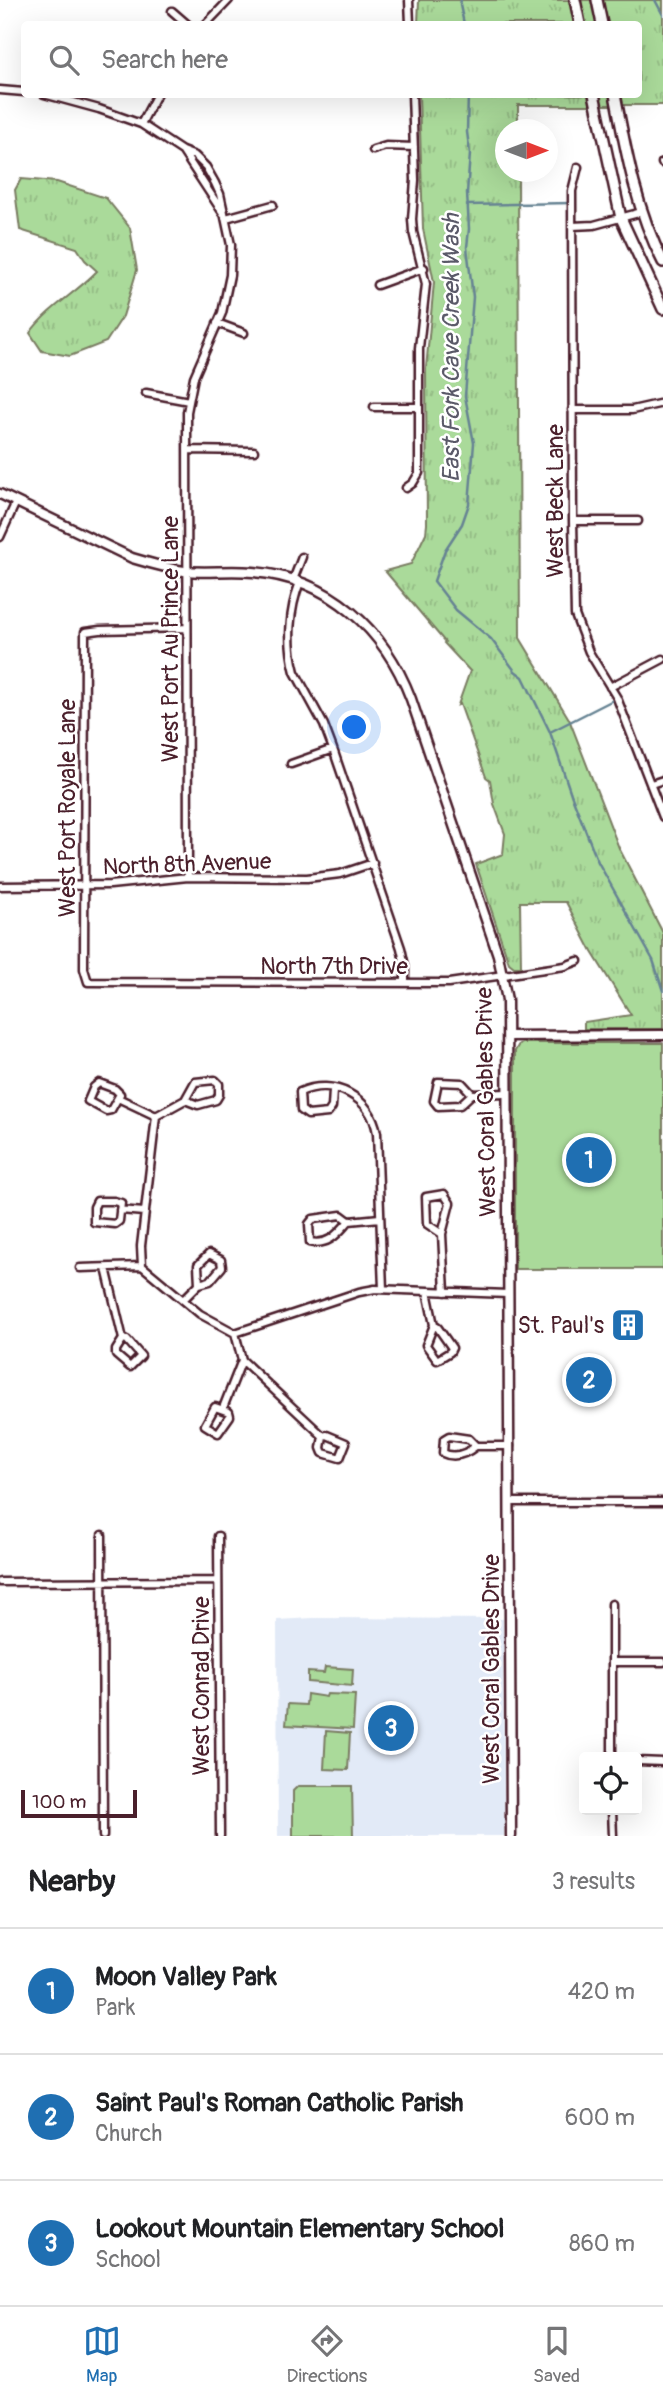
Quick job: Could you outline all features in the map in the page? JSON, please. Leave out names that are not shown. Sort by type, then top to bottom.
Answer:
[{"type":"main road","points":[[575,0],[579,21]]},
{"type":"main road","points":[[597,0],[601,21]]},
{"type":"main road","points":[[595,98],[621,218],[663,309]]},
{"type":"main road","points":[[616,98],[632,178],[642,212],[663,262]]},
{"type":"street","points":[[209,21],[229,0]]},
{"type":"street","points":[[408,21],[409,0]]},
{"type":"street","points":[[172,11],[184,21]]},
{"type":"street","points":[[0,90],[21,92]]},
{"type":"street","name":"West Port Au Prince Lane","points":[[60,98],[89,105],[141,124],[182,151],[195,156],[208,170],[220,194],[226,218],[232,263],[227,294],[194,377],[189,401],[186,571],[188,877]]},
{"type":"street","points":[[141,124],[155,98]]},
{"type":"street","points":[[406,488],[413,483],[419,472],[419,342],[426,284],[413,232],[412,98]]},
{"type":"street","points":[[373,150],[386,146],[414,147]]},
{"type":"street","name":"West Port Au Prince Lane","points":[[182,151],[226,218]]},
{"type":"street","name":"West Beck Lane","points":[[578,167],[572,191],[575,615],[589,652],[610,687],[663,817]]},
{"type":"street","points":[[226,218],[274,205]]},
{"type":"street","points":[[572,226],[587,226],[642,212]]},
{"type":"street","points":[[377,285],[424,268]]},
{"type":"street","points":[[217,323],[244,333]]},
{"type":"street","points":[[146,393],[189,401]]},
{"type":"street","points":[[572,410],[632,410],[663,403]]},
{"type":"street","points":[[374,407],[418,407]]},
{"type":"street","points":[[187,450],[254,451]]},
{"type":"street","name":"West Coral Gables Drive","points":[[0,494],[132,558],[186,571],[252,572],[296,581],[332,597],[358,616],[379,638],[400,671],[498,955],[507,1000],[511,1836]]},
{"type":"street","points":[[0,537],[16,502]]},
{"type":"street","points":[[573,521],[638,521]]},
{"type":"street","points":[[302,557],[292,607],[292,663],[324,725],[333,749],[403,957],[405,983]]},
{"type":"street","name":"West Port Royale Lane","points":[[88,982],[84,969],[85,632],[187,628]]},
{"type":"street","points":[[610,687],[663,659]]},
{"type":"street","points":[[290,764],[333,749]]},
{"type":"street","points":[[651,785],[663,780]]},
{"type":"street","name":"North 8th Avenue","points":[[0,886],[84,886],[188,877],[307,878],[340,874],[373,863]]},
{"type":"street","name":"North 7th Drive","points":[[88,982],[461,982],[565,966],[578,961]]},
{"type":"street","points":[[508,1036],[663,1035]]},
{"type":"street","points":[[156,1116],[185,1100],[195,1082],[215,1080],[219,1084],[216,1100],[198,1105],[185,1100]]},
{"type":"street","points":[[472,1094],[462,1083],[438,1082],[434,1101],[438,1106],[460,1105],[472,1094],[508,1093]]},
{"type":"street","points":[[99,1083],[118,1091],[118,1098],[111,1110],[106,1111],[88,1101],[94,1087],[99,1083]]},
{"type":"street","points":[[333,1090],[332,1107],[328,1113],[307,1115],[301,1110],[300,1092],[328,1087],[344,1090],[362,1101],[373,1119],[377,1133],[383,1289]]},
{"type":"street","points":[[118,1098],[156,1116]]},
{"type":"street","points":[[142,1266],[144,1212],[156,1116]]},
{"type":"street","points":[[442,1234],[427,1224],[426,1196],[444,1194],[450,1203],[442,1234],[445,1292]]},
{"type":"street","points":[[97,1201],[118,1201],[121,1203],[120,1210],[119,1222],[115,1224],[94,1222],[94,1207],[97,1201]]},
{"type":"street","points":[[120,1210],[144,1212]]},
{"type":"street","points":[[349,1221],[341,1215],[315,1218],[309,1224],[310,1242],[332,1239],[349,1221],[380,1218]]},
{"type":"street","points":[[183,1300],[199,1284],[210,1281],[222,1267],[221,1260],[212,1254],[206,1255],[198,1265],[199,1284]]},
{"type":"street","points":[[80,1268],[142,1266],[200,1314],[235,1333],[359,1293],[383,1289],[508,1294]]},
{"type":"street","points":[[106,1268],[123,1339],[116,1355],[130,1367],[142,1356],[123,1339]]},
{"type":"street","points":[[427,1291],[434,1325],[452,1348],[437,1360],[426,1345],[434,1325]]},
{"type":"street","points":[[235,1333],[242,1360],[323,1436],[327,1435],[346,1443],[340,1458],[323,1453],[323,1436]]},
{"type":"street","points":[[223,1408],[242,1360]]},
{"type":"street","points":[[212,1408],[223,1408],[227,1409],[230,1416],[221,1431],[215,1433],[206,1427],[205,1421],[212,1408]]},
{"type":"street","points":[[476,1446],[469,1439],[449,1436],[444,1439],[443,1453],[451,1456],[468,1453],[476,1446],[510,1446]]},
{"type":"street","points":[[510,1502],[663,1502]]},
{"type":"street","points":[[102,1535],[103,1836]]},
{"type":"street","name":"West Conrad Drive","points":[[218,1536],[220,1836]]},
{"type":"street","points":[[0,1582],[218,1581]]},
{"type":"street","points":[[611,1604],[612,1752]]},
{"type":"street","points":[[612,1662],[663,1662]]},
{"type":"street","points":[[642,1762],[663,1762]]},
{"type":"street","points":[[612,1815],[613,1836]]},
{"type":"shaded area","points":[[503,1619],[504,1836],[278,1836],[277,1620]]},
{"type":"green space","points":[[419,0],[663,0],[663,105],[518,105],[518,119],[495,119],[495,182],[518,182],[520,638],[569,719],[619,848],[663,933],[663,1029],[584,1029],[584,1022],[631,1015],[592,952],[566,902],[520,902],[521,967],[514,967],[509,963],[476,864],[503,854],[505,834],[494,804],[490,780],[486,777],[460,704],[458,705],[470,671],[385,571],[411,564],[426,533],[427,524],[426,369],[434,282],[423,229],[419,98],[642,98],[642,21],[418,21]]},
{"type":"green space","points":[[21,179],[57,182],[106,198],[130,228],[137,270],[123,316],[106,342],[70,356],[42,351],[30,333],[45,316],[97,271],[77,248],[20,230],[15,190]]},
{"type":"green space","points":[[663,1043],[663,1269],[515,1269],[515,1051],[519,1044]]},
{"type":"green space","points":[[325,1667],[353,1669],[352,1686],[308,1682],[308,1672],[324,1673]]},
{"type":"green space","points":[[307,1694],[326,1697],[327,1694],[355,1695],[353,1729],[286,1725],[288,1704],[306,1705]]},
{"type":"green space","points":[[326,1731],[350,1733],[348,1770],[324,1769]]},
{"type":"green space","points":[[298,1786],[352,1786],[353,1836],[293,1836],[293,1791]]},
{"type":"waterway","name":"East Fork Cave Creek Wash","points":[[461,0],[463,21]]},
{"type":"waterway","points":[[655,0],[663,15]]},
{"type":"waterway","name":"East Fork Cave Creek Wash","points":[[468,98],[467,132],[470,154],[467,247],[473,297],[465,396],[474,443],[469,504],[462,524],[445,550],[434,581],[456,610],[491,639],[515,671],[523,677],[550,732],[598,862],[653,960],[663,991]]},
{"type":"waterway","points":[[467,205],[572,203]]},
{"type":"waterway","points":[[550,732],[617,698]]},
{"type":"place","name":"Moon Valley Park","points":[[589,1160]]},
{"type":"place","name":"St. Paul's","points":[[628,1325]]},
{"type":"place","name":"Saint Paul's Roman Catholic Parish","points":[[589,1380]]},
{"type":"place","name":"Lookout Mountain Elementary School","points":[[391,1728]]}]
